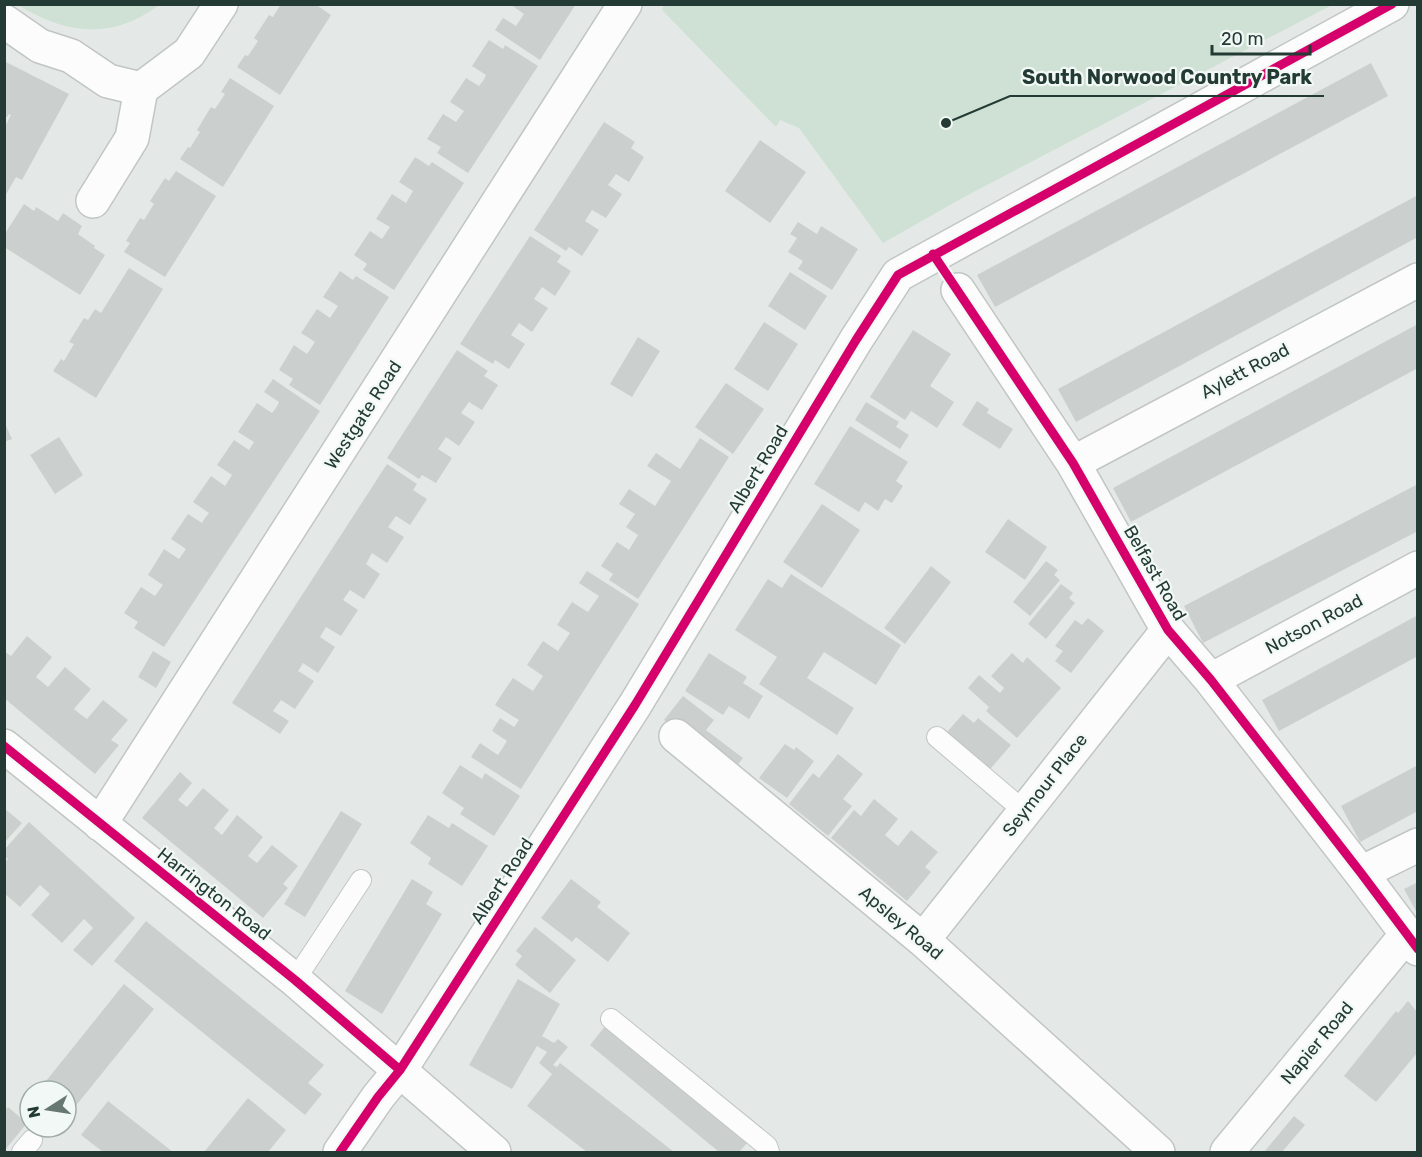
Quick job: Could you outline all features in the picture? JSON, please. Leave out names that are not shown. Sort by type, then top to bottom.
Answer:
[{"type":"street","points":[[93,201],[132,138],[141,89],[189,53],[221,4]]},
{"type":"street","name":"Westgate Road","points":[[100,824],[625,4]]},
{"type":"street","name":"Albert Road","points":[[340,1152],[378,1097],[400,1070],[635,705],[856,339],[898,275],[1392,4]]},
{"type":"street","points":[[4,21],[40,46],[71,56],[108,81],[141,89]]},
{"type":"street","name":"Aylett Road","points":[[1073,463],[1418,280]]},
{"type":"street","name":"Belfast Road","points":[[958,291],[1073,463],[1168,630],[1211,680],[1412,941]]},
{"type":"street","name":"Notson Road","points":[[1211,680],[1418,568]]},
{"type":"street","name":"Seymour Place","points":[[923,940],[1168,630]]},
{"type":"street","name":"Apsley Road","points":[[676,736],[923,940],[1158,1152]]},
{"type":"street","name":"Harrington Road","points":[[4,746],[295,980],[494,1152]]},
{"type":"street","points":[[1361,873],[1418,845]]},
{"type":"street","name":"Napier Road","points":[[1227,1152],[1412,941]]},
{"type":"lane","points":[[938,737],[1024,811]]},
{"type":"lane","points":[[295,980],[362,880]]},
{"type":"lane","points":[[611,1019],[767,1146],[768,1152]]},
{"type":"green space","points":[[664,4],[1332,5],[964,197],[883,243],[799,128],[780,120],[776,127],[662,10]]},
{"type":"green space","points":[[18,5],[159,5],[141,17],[123,24],[88,29],[54,22]]},
{"type":"building","points":[[281,4],[315,4],[331,15],[280,95],[237,67],[258,41],[254,38],[269,15],[273,17]]},
{"type":"building","points":[[510,4],[576,4],[540,60],[495,30],[503,18],[516,26],[524,14]]},
{"type":"building","points":[[489,40],[503,49],[505,45],[538,66],[468,173],[437,153],[441,147],[427,139],[443,114],[456,122],[464,111],[450,102],[466,78],[479,86],[483,81],[486,75],[472,66]]},
{"type":"building","points":[[4,61],[69,94],[22,180],[16,177],[4,198],[4,128],[11,115],[4,116]]},
{"type":"building","points":[[1371,63],[1388,96],[995,307],[977,275]]},
{"type":"building","points":[[230,78],[274,106],[223,187],[180,159],[200,132],[197,130],[211,107],[215,109],[225,94],[221,92]]},
{"type":"building","points":[[604,122],[635,142],[631,148],[644,157],[629,182],[616,174],[608,185],[622,194],[606,218],[592,210],[585,221],[599,230],[582,256],[569,247],[566,251],[534,230]]},
{"type":"building","points":[[760,140],[806,172],[770,223],[725,191]]},
{"type":"building","points":[[415,157],[429,166],[432,162],[464,183],[394,290],[363,270],[367,264],[354,255],[370,231],[382,239],[390,227],[376,219],[392,194],[406,203],[413,191],[399,182]]},
{"type":"building","points":[[176,171],[216,196],[165,277],[124,252],[130,243],[126,241],[140,218],[144,220],[154,204],[150,201],[165,178],[169,181]]},
{"type":"building","points":[[1418,195],[1418,237],[1076,422],[1058,389]]},
{"type":"building","points":[[24,204],[34,211],[36,207],[58,221],[63,213],[82,226],[78,234],[105,255],[80,295],[4,247],[4,235]]},
{"type":"building","points":[[798,222],[817,234],[821,226],[858,249],[832,290],[798,269],[803,261],[788,252],[797,238],[790,234]]},
{"type":"building","points":[[530,236],[561,256],[557,262],[571,271],[555,296],[542,287],[534,299],[548,308],[532,332],[519,323],[511,335],[525,344],[509,369],[495,360],[493,364],[460,344]]},
{"type":"building","points":[[129,268],[163,289],[96,398],[53,371],[61,359],[64,361],[74,344],[69,342],[84,318],[88,320],[95,309],[101,313]]},
{"type":"building","points":[[340,271],[353,280],[356,276],[389,297],[320,405],[289,385],[293,379],[279,370],[294,345],[307,354],[315,342],[301,333],[317,309],[330,318],[338,306],[323,297]]},
{"type":"building","points":[[790,272],[827,296],[805,330],[768,306]]},
{"type":"building","points":[[764,322],[798,344],[768,391],[734,369]]},
{"type":"building","points":[[1418,324],[1418,368],[1131,522],[1113,488]]},
{"type":"building","points":[[913,330],[951,354],[930,386],[954,402],[937,428],[911,411],[905,420],[870,397]]},
{"type":"building","points":[[638,337],[660,351],[632,397],[610,384]]},
{"type":"building","points":[[457,350],[488,371],[484,376],[498,385],[482,410],[469,402],[461,413],[475,422],[459,446],[446,437],[438,449],[452,458],[436,483],[422,475],[419,479],[387,458]]},
{"type":"building","points":[[273,379],[320,411],[164,647],[134,628],[138,622],[124,613],[141,587],[155,596],[163,585],[148,575],[164,549],[179,559],[186,549],[171,539],[188,514],[202,523],[209,513],[193,502],[211,476],[225,486],[232,475],[217,465],[234,440],[249,450],[254,442],[238,432],[257,403],[272,413],[276,408],[279,402],[264,392]]},
{"type":"building","points":[[726,383],[764,409],[733,454],[695,427]]},
{"type":"building","points":[[977,401],[989,409],[987,413],[1013,429],[1000,449],[962,425]]},
{"type":"building","points":[[866,402],[899,422],[896,427],[909,435],[900,449],[855,420]]},
{"type":"building","points":[[4,421],[12,439],[4,442]]},
{"type":"building","points":[[850,426],[908,462],[896,481],[903,486],[892,503],[885,499],[878,511],[865,502],[859,512],[814,484]]},
{"type":"building","points":[[59,437],[83,475],[55,494],[30,455]]},
{"type":"building","points":[[700,438],[729,457],[638,599],[609,580],[613,574],[601,566],[617,542],[629,550],[638,535],[626,527],[635,514],[619,504],[629,489],[655,506],[671,481],[647,466],[656,453],[680,469]]},
{"type":"building","points":[[387,464],[417,484],[413,490],[427,499],[410,525],[396,516],[388,527],[404,537],[387,563],[372,553],[366,564],[380,574],[364,599],[350,590],[343,600],[358,610],[341,636],[326,627],[320,637],[335,647],[318,673],[303,663],[298,671],[314,681],[295,709],[281,700],[273,711],[289,721],[280,734],[232,703]]},
{"type":"building","points":[[1418,484],[1418,531],[1203,643],[1184,606]]},
{"type":"building","points":[[822,504],[860,530],[822,588],[783,562]]},
{"type":"building","points":[[1008,519],[1047,547],[1025,580],[985,552]]},
{"type":"building","points":[[1046,561],[1058,570],[1054,575],[1060,580],[1030,616],[1013,602]]},
{"type":"building","points":[[931,566],[951,582],[905,644],[884,628]]},
{"type":"building","points":[[587,571],[639,604],[521,789],[471,757],[480,743],[498,755],[507,741],[492,731],[500,718],[514,727],[519,720],[495,705],[513,678],[533,691],[543,676],[527,665],[543,641],[558,651],[570,633],[557,625],[572,602],[588,612],[599,596],[579,583]]},
{"type":"building","points":[[791,574],[901,645],[876,685],[824,652],[807,678],[854,708],[837,735],[759,684],[777,657],[735,630],[768,579],[782,588]]},
{"type":"building","points":[[1061,584],[1073,593],[1069,598],[1075,603],[1046,639],[1028,624]]},
{"type":"building","points":[[1418,615],[1418,656],[1279,731],[1262,700]]},
{"type":"building","points":[[1088,618],[1104,631],[1071,673],[1055,661],[1063,651],[1055,646],[1075,620],[1082,625]]},
{"type":"building","points":[[27,636],[52,657],[36,677],[48,687],[65,667],[91,689],[74,709],[80,714],[87,719],[103,700],[128,720],[111,740],[119,745],[95,774],[4,698],[4,651],[11,656]]},
{"type":"building","points":[[153,651],[171,662],[156,688],[138,677]]},
{"type":"building","points":[[709,653],[747,677],[743,683],[763,696],[749,719],[729,706],[723,715],[685,691]]},
{"type":"building","points":[[1012,653],[1023,663],[1027,657],[1061,688],[1017,738],[986,711],[989,707],[968,688],[979,675],[1000,693],[1004,688],[991,676]]},
{"type":"building","points":[[683,696],[714,720],[706,730],[743,758],[732,772],[664,720]]},
{"type":"building","points":[[963,714],[974,723],[978,718],[1011,745],[985,775],[946,733]]},
{"type":"building","points":[[785,744],[794,750],[796,747],[814,761],[787,798],[759,778]]},
{"type":"building","points":[[838,754],[863,774],[843,799],[852,806],[828,836],[789,804],[813,773],[819,778]]},
{"type":"building","points":[[460,765],[482,779],[485,773],[520,796],[494,836],[460,814],[464,808],[442,793]]},
{"type":"building","points":[[1418,765],[1418,811],[1360,842],[1341,806]]},
{"type":"building","points":[[180,772],[192,783],[178,800],[187,807],[203,788],[229,810],[214,828],[222,835],[237,815],[263,837],[248,856],[257,863],[272,845],[298,866],[283,884],[288,888],[263,918],[142,818]]},
{"type":"building","points":[[874,799],[898,819],[885,835],[898,846],[911,830],[938,852],[925,867],[931,872],[907,901],[831,838],[854,810],[861,816]]},
{"type":"building","points":[[4,808],[22,823],[4,843]]},
{"type":"building","points":[[341,811],[362,824],[305,917],[284,904]]},
{"type":"building","points":[[428,815],[449,828],[452,823],[488,846],[462,886],[428,864],[431,858],[410,843]]},
{"type":"building","points":[[29,822],[135,918],[92,966],[73,950],[93,928],[84,919],[62,943],[31,915],[50,894],[40,885],[20,907],[4,893],[4,863],[8,859],[4,856],[4,850]]},
{"type":"building","points":[[412,879],[433,892],[426,904],[442,914],[382,1014],[345,991]]},
{"type":"building","points":[[571,879],[601,902],[597,907],[630,933],[608,962],[576,937],[572,942],[541,918]]},
{"type":"building","points":[[1418,882],[1418,915],[1404,889]]},
{"type":"building","points":[[146,921],[324,1065],[308,1083],[322,1094],[305,1115],[114,961]]},
{"type":"building","points":[[535,927],[576,960],[550,993],[515,965],[522,956],[516,951]]},
{"type":"building","points":[[518,979],[560,1004],[542,1036],[554,1043],[558,1039],[568,1047],[553,1065],[557,1067],[560,1063],[674,1152],[587,1152],[527,1106],[552,1074],[539,1063],[547,1052],[537,1046],[512,1089],[469,1065]]},
{"type":"building","points":[[124,984],[154,1009],[78,1103],[78,1079],[48,1079]]},
{"type":"building","points":[[1408,1001],[1418,1013],[1418,1052],[1376,1102],[1344,1076],[1396,1011],[1398,1013]]},
{"type":"building","points":[[606,1025],[748,1142],[739,1152],[719,1152],[590,1045]]},
{"type":"building","points":[[248,1098],[286,1130],[268,1152],[204,1152]]},
{"type":"building","points":[[108,1101],[173,1152],[103,1152],[81,1135]]},
{"type":"building","points":[[8,1107],[18,1115],[18,1134],[5,1150],[5,1111]]},
{"type":"building","points":[[1294,1116],[1305,1125],[1282,1152],[1264,1152]]},
{"type":"cycle path","points":[[340,1152],[378,1097],[400,1070],[635,705],[856,340],[898,275],[1392,4]]},
{"type":"cycle path","points":[[933,254],[1073,463],[1168,630],[1211,680],[1418,949]]},
{"type":"cycle path","points":[[4,746],[295,980],[400,1070]]},
{"type":"place","name":"South Norwood Country Park","points":[[946,123]]}]
